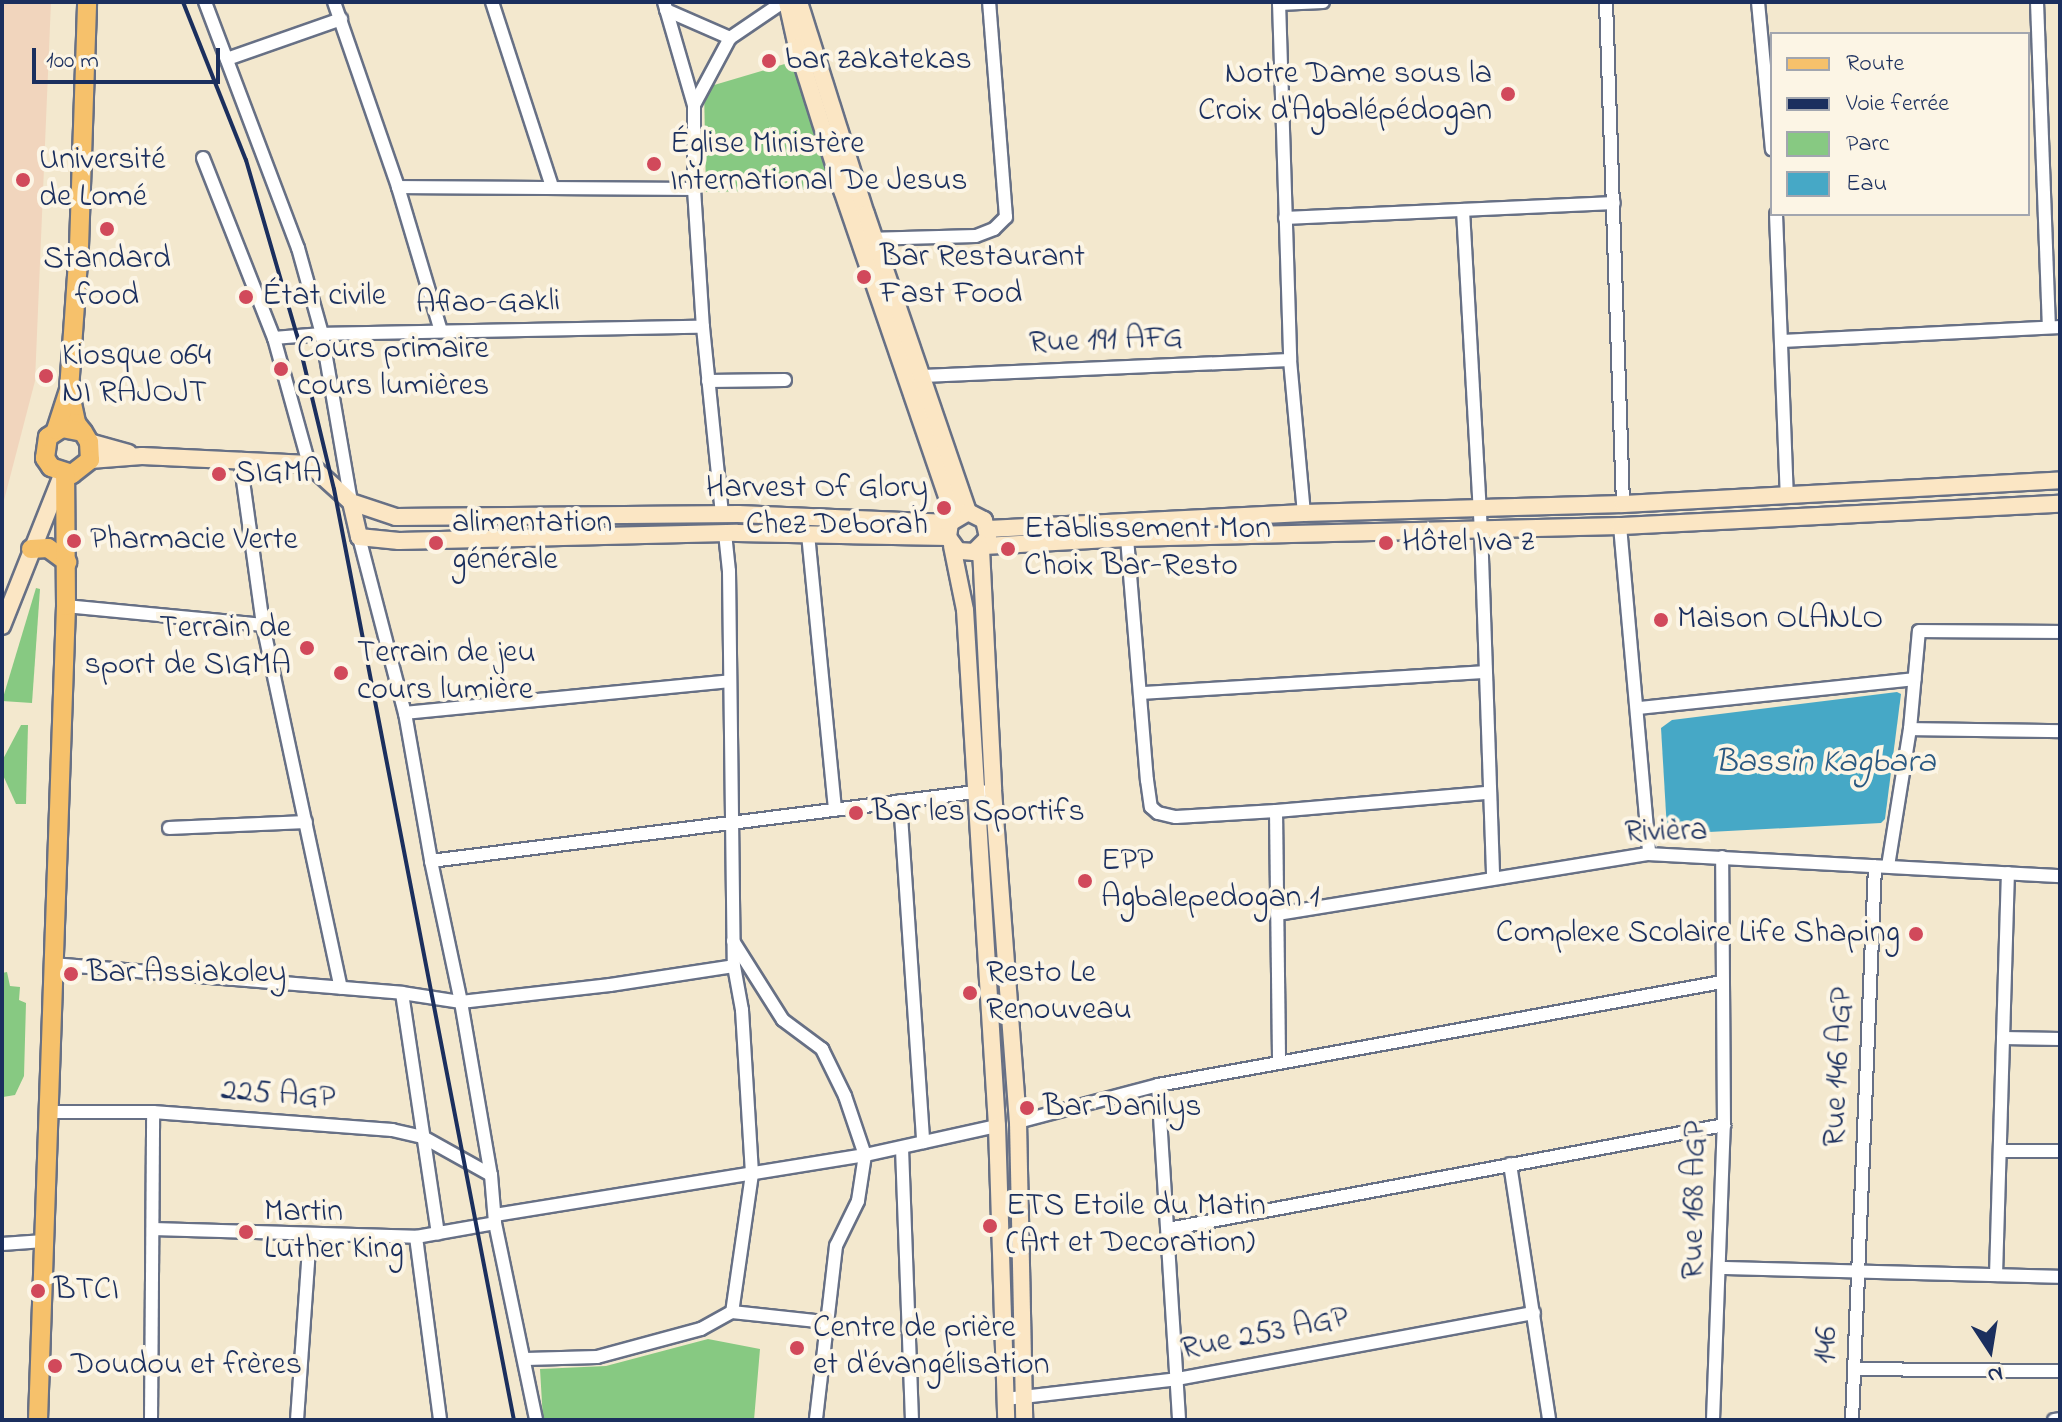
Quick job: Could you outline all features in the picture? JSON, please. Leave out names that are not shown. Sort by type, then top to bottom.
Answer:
[{"type":"main road","points":[[74,460],[44,447],[56,430],[69,390],[86,134],[87,2]]},
{"type":"main road","points":[[38,1420],[67,554],[76,423],[69,390]]},
{"type":"main road","points":[[56,430],[73,427],[74,460]]},
{"type":"main road","points":[[31,549],[48,548],[67,554]]},
{"type":"street","points":[[205,2],[298,248],[322,334],[351,502],[405,713],[431,861],[461,1002],[491,1175],[495,1219],[536,1420]]},
{"type":"street","points":[[334,2],[398,187],[441,331]]},
{"type":"street","points":[[492,2],[552,187]]},
{"type":"street","points":[[694,105],[730,38],[785,2],[797,47],[867,239],[923,376],[954,527],[965,610],[997,1126],[1006,1420]]},
{"type":"street","points":[[799,2],[954,527],[966,553],[982,547],[1127,538],[1620,526],[2060,504]]},
{"type":"street","points":[[867,239],[976,236],[994,229],[1006,217],[989,2]]},
{"type":"street","points":[[1304,513],[1290,360],[1279,3],[1323,2]]},
{"type":"street","points":[[1606,2],[1623,504]]},
{"type":"street","points":[[1758,2],[1770,128]]},
{"type":"street","points":[[1783,341],[2054,327],[2037,2]]},
{"type":"street","points":[[665,6],[730,38]]},
{"type":"street","points":[[665,6],[694,105],[694,189],[703,327],[722,515]]},
{"type":"street","points":[[227,59],[341,19]]},
{"type":"street","points":[[203,158],[274,338],[309,464],[351,502],[396,517],[722,515],[954,527]]},
{"type":"street","points":[[2030,160],[2044,160]]},
{"type":"street","points":[[398,187],[694,189]]},
{"type":"street","points":[[1285,218],[1614,203]]},
{"type":"street","points":[[1463,210],[1481,529],[1493,877]]},
{"type":"street","points":[[1776,216],[1787,496]]},
{"type":"street","name":"Aflao-Gakli","points":[[274,338],[322,334],[703,327]]},
{"type":"street","name":"Rue 191 AFG","points":[[923,376],[1290,360]]},
{"type":"street","points":[[708,381],[785,380]]},
{"type":"street","points":[[2,626],[40,524],[74,460],[142,456],[309,464]]},
{"type":"street","points":[[240,459],[263,625],[341,988]]},
{"type":"street","points":[[988,529],[1304,513],[1623,504],[2060,480]]},
{"type":"street","points":[[359,537],[399,541],[725,533],[808,534],[954,527],[984,520],[988,529],[982,547],[993,790],[1018,1122],[1024,1420]]},
{"type":"street","points":[[1620,526],[1639,708],[1649,854]]},
{"type":"street","points":[[725,533],[734,966],[742,1010],[752,1174],[732,1312]]},
{"type":"street","points":[[808,534],[835,810]]},
{"type":"street","points":[[1127,538],[1151,807],[1167,817],[1488,793]]},
{"type":"street","points":[[66,606],[263,625]]},
{"type":"street","name":"Rue 146 AGP","points":[[1856,1271],[1881,866],[1910,729],[1919,631],[2060,632]]},
{"type":"street","points":[[1142,693],[1485,672]]},
{"type":"street","points":[[1639,708],[1914,679]]},
{"type":"street","points":[[405,713],[729,681]]},
{"type":"street","points":[[1910,729],[2060,731]]},
{"type":"street","points":[[431,861],[993,790]]},
{"type":"street","points":[[900,801],[923,1142]]},
{"type":"street","points":[[1276,811],[1279,1062]]},
{"type":"street","points":[[169,828],[306,822]]},
{"type":"street","name":"Rivièra","points":[[1277,914],[1649,854],[2060,876]]},
{"type":"street","name":"Rue 168 AGP","points":[[1713,1420],[1722,1268],[1722,857]]},
{"type":"street","points":[[1996,1275],[2008,873]]},
{"type":"street","points":[[733,941],[783,1020],[822,1049],[845,1096],[865,1155],[858,1201],[836,1246],[816,1420]]},
{"type":"street","points":[[52,964],[402,993],[461,1002],[610,985],[734,966]]},
{"type":"street","points":[[153,1229],[416,1237],[495,1219],[902,1148],[1018,1122],[1158,1085],[1722,982]]},
{"type":"street","points":[[402,993],[438,1233]]},
{"type":"street","points":[[2003,1038],[2060,1039]]},
{"type":"street","points":[[1158,1085],[1179,1420]]},
{"type":"street","name":"225 AGP","points":[[50,1112],[153,1112],[392,1130],[423,1137],[491,1175]]},
{"type":"street","points":[[151,1420],[153,1112]]},
{"type":"street","points":[[1168,1229],[1724,1125]]},
{"type":"street","points":[[902,1148],[912,1420]]},
{"type":"street","points":[[2000,1151],[2060,1151]]},
{"type":"street","points":[[1510,1164],[1549,1420]]},
{"type":"street","points":[[297,1420],[310,1236]]},
{"type":"street","points":[[416,1237],[440,1420]]},
{"type":"street","points":[[2,1244],[44,1241]]},
{"type":"street","points":[[1722,1268],[2060,1277]]},
{"type":"street","name":"146","points":[[1852,1420],[1856,1271]]},
{"type":"street","points":[[526,1359],[597,1357],[701,1329],[732,1312],[826,1322]]},
{"type":"street","name":"Rue 253 AGP","points":[[1005,1399],[1177,1379],[1534,1313]]},
{"type":"street","points":[[1854,1369],[2060,1371]]},
{"type":"street","points":[[2054,1420],[2060,1419]]},
{"type":"shaded area","name":"Université de Lomé","points":[[2,2],[51,2],[35,381],[2,508]]},
{"type":"green space","points":[[798,60],[834,189],[706,192],[704,88]]},
{"type":"green space","points":[[36,588],[40,589],[32,703],[2,701]]},
{"type":"green space","points":[[21,725],[28,725],[26,804],[16,804],[2,773],[2,761]]},
{"type":"green space","points":[[7,972],[10,986],[20,987],[19,1000],[26,1003],[24,1076],[15,1095],[3,1097],[2,1100],[2,973]]},
{"type":"green space","points":[[708,1339],[760,1349],[754,1420],[543,1420],[540,1369],[606,1366]]},
{"type":"water","name":"Bassin Kagbara","points":[[1897,692],[1901,694],[1885,819],[1881,823],[1671,834],[1667,830],[1661,728],[1672,720]]},
{"type":"railway","points":[[183,2],[246,160],[297,335],[334,489],[514,1420]]},
{"type":"place","name":"bar zakatekas","points":[[769,61]]},
{"type":"place","name":"Notre Dame sous la Croix d'Agbalépédogan","points":[[1508,94]]},
{"type":"place","name":"Église Ministère International De Jesus","points":[[654,164]]},
{"type":"place","name":"Université de Lomé","points":[[23,180]]},
{"type":"place","name":"Standard food","points":[[107,229]]},
{"type":"place","name":"Bar Restaurant Fast Food","points":[[864,277]]},
{"type":"place","name":"État civile","points":[[246,297]]},
{"type":"place","name":"Cours primaire cours lumières","points":[[281,369]]},
{"type":"place","name":"Kiosque 064 NI RAJOJT","points":[[46,376]]},
{"type":"place","name":"SIGMA","points":[[219,474]]},
{"type":"place","name":"Harvest Of Glory Chez Deborah","points":[[944,508]]},
{"type":"place","name":"Pharmacie Verte","points":[[74,541]]},
{"type":"place","name":"alimentation générale","points":[[436,543]]},
{"type":"place","name":"Hôtel Iva z","points":[[1386,543]]},
{"type":"place","name":"Etablissement Mon Choix Bar-Resto","points":[[1008,549]]},
{"type":"place","name":"Maison OLANLO","points":[[1661,620]]},
{"type":"place","name":"Terrain de sport de SIGMA","points":[[307,648]]},
{"type":"place","name":"Terrain de jeu cours lumière","points":[[341,673]]},
{"type":"place","name":"Bar les Sportifs","points":[[856,813]]},
{"type":"place","name":"EPP Agbalepedogan 1","points":[[1085,881]]},
{"type":"place","name":"Complexe Scolaire Life Shaping","points":[[1916,934]]},
{"type":"place","name":"Bar Assiakoley","points":[[71,974]]},
{"type":"place","name":"Resto Le Renouveau","points":[[970,993]]},
{"type":"place","name":"Bar Danilys","points":[[1027,1108]]},
{"type":"place","name":"ETS Etoile du Matin (Art et Decoration)","points":[[990,1226]]},
{"type":"place","name":"Martin Luther King","points":[[246,1232]]},
{"type":"place","name":"BTCI","points":[[38,1291]]},
{"type":"place","name":"Centre de prière et d'évangélisation","points":[[797,1348]]},
{"type":"place","name":"Doudou et frères","points":[[55,1366]]}]
